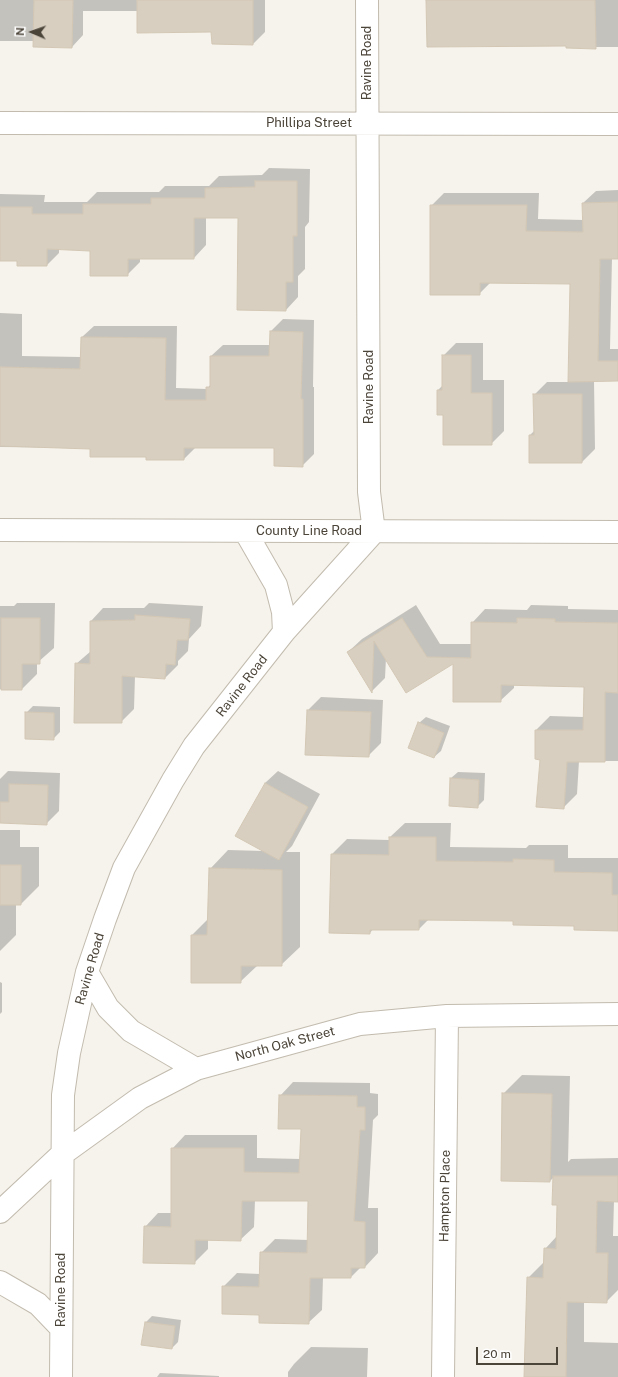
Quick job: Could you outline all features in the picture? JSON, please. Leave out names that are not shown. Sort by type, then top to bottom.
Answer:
[{"type":"street","name":"Ravine Road","points":[[61,1377],[61,1155],[63,1095],[68,1053],[87,972],[124,868],[173,780],[194,746],[284,632],[374,532],[369,492],[367,0]]},
{"type":"street","name":"Phillipa Street","points":[[0,123],[618,124]]},
{"type":"street","name":"County Line Road","points":[[0,530],[618,532]]},
{"type":"street","points":[[245,531],[276,585],[283,612],[284,632]]},
{"type":"street","points":[[87,972],[108,1008],[131,1031],[196,1068]]},
{"type":"street","name":"North Oak Street","points":[[0,1212],[61,1155],[140,1098],[196,1068],[360,1024],[447,1016],[618,1014]]},
{"type":"street","name":"Hampton Place","points":[[443,1377],[447,1016]]},
{"type":"street","points":[[0,1282],[38,1304],[61,1328]]},
{"type":"building","points":[[34,0],[73,0],[72,48],[33,47]]},
{"type":"building","points":[[137,0],[253,0],[253,45],[212,44],[211,32],[137,33]]},
{"type":"building","points":[[426,0],[595,0],[596,49],[566,48],[566,46],[427,47]]},
{"type":"building","points":[[255,181],[297,181],[297,236],[293,236],[293,282],[286,282],[286,311],[237,310],[238,218],[194,218],[194,259],[128,259],[128,276],[90,276],[90,251],[47,249],[47,266],[17,266],[17,261],[0,261],[0,207],[32,207],[32,214],[83,214],[83,204],[151,204],[151,198],[205,198],[205,188],[255,187]]},
{"type":"building","points":[[618,202],[618,259],[600,259],[598,361],[618,361],[618,381],[568,382],[570,284],[480,283],[480,295],[430,295],[430,205],[527,205],[526,231],[583,232],[582,203]]},
{"type":"building","points":[[270,331],[303,332],[301,399],[303,399],[303,467],[274,466],[274,448],[184,448],[184,460],[146,460],[146,457],[90,457],[90,449],[0,446],[0,367],[80,369],[81,337],[166,338],[165,400],[206,400],[206,387],[210,387],[210,356],[269,356]]},
{"type":"building","points":[[442,355],[471,355],[471,393],[492,393],[492,445],[443,445],[443,415],[437,415],[437,390],[442,390]]},
{"type":"building","points":[[533,394],[582,394],[582,463],[529,463],[529,435],[534,435]]},
{"type":"building","points":[[135,615],[190,619],[188,640],[177,640],[175,665],[166,664],[165,679],[122,676],[122,723],[74,723],[75,663],[90,664],[90,621],[135,620]]},
{"type":"building","points":[[1,618],[40,618],[40,664],[22,664],[22,690],[1,690]]},
{"type":"building","points":[[402,618],[427,657],[471,658],[471,622],[517,623],[517,618],[555,619],[555,622],[618,623],[618,693],[605,692],[605,762],[567,762],[564,809],[536,807],[540,760],[535,759],[535,730],[583,730],[584,687],[501,685],[501,702],[453,702],[453,664],[406,693],[374,641],[372,693],[347,652]]},
{"type":"building","points":[[307,710],[371,712],[369,757],[305,755]]},
{"type":"building","points":[[25,712],[54,713],[54,740],[25,739]]},
{"type":"building","points":[[418,722],[444,733],[434,758],[408,748]]},
{"type":"building","points":[[450,778],[479,780],[478,808],[449,806]]},
{"type":"building","points":[[265,783],[308,807],[279,860],[235,836]]},
{"type":"building","points":[[9,784],[48,785],[47,825],[0,823],[0,802],[9,802]]},
{"type":"building","points":[[389,837],[436,837],[436,861],[513,862],[513,859],[554,860],[554,872],[612,873],[612,895],[618,895],[618,931],[574,930],[574,926],[513,925],[513,921],[419,920],[419,930],[370,930],[370,934],[329,933],[331,854],[389,855]]},
{"type":"building","points":[[0,865],[21,865],[21,905],[0,905]]},
{"type":"building","points":[[209,868],[282,870],[282,966],[241,966],[241,983],[191,983],[191,935],[207,935]]},
{"type":"building","points":[[502,1093],[552,1094],[550,1182],[501,1181]]},
{"type":"building","points":[[279,1095],[357,1096],[357,1107],[365,1107],[365,1130],[360,1130],[354,1221],[365,1222],[365,1268],[351,1268],[351,1278],[310,1278],[309,1324],[259,1323],[259,1315],[222,1314],[222,1286],[259,1287],[260,1252],[307,1253],[308,1201],[242,1201],[241,1241],[195,1240],[195,1264],[143,1263],[144,1226],[171,1227],[171,1148],[244,1148],[244,1172],[299,1173],[301,1129],[278,1129]]},
{"type":"building","points":[[553,1176],[618,1176],[618,1202],[597,1201],[596,1253],[608,1253],[607,1303],[567,1302],[566,1377],[524,1377],[527,1277],[543,1278],[544,1248],[556,1249],[557,1205],[552,1205]]},
{"type":"building","points":[[145,1322],[175,1326],[172,1349],[141,1345]]}]
